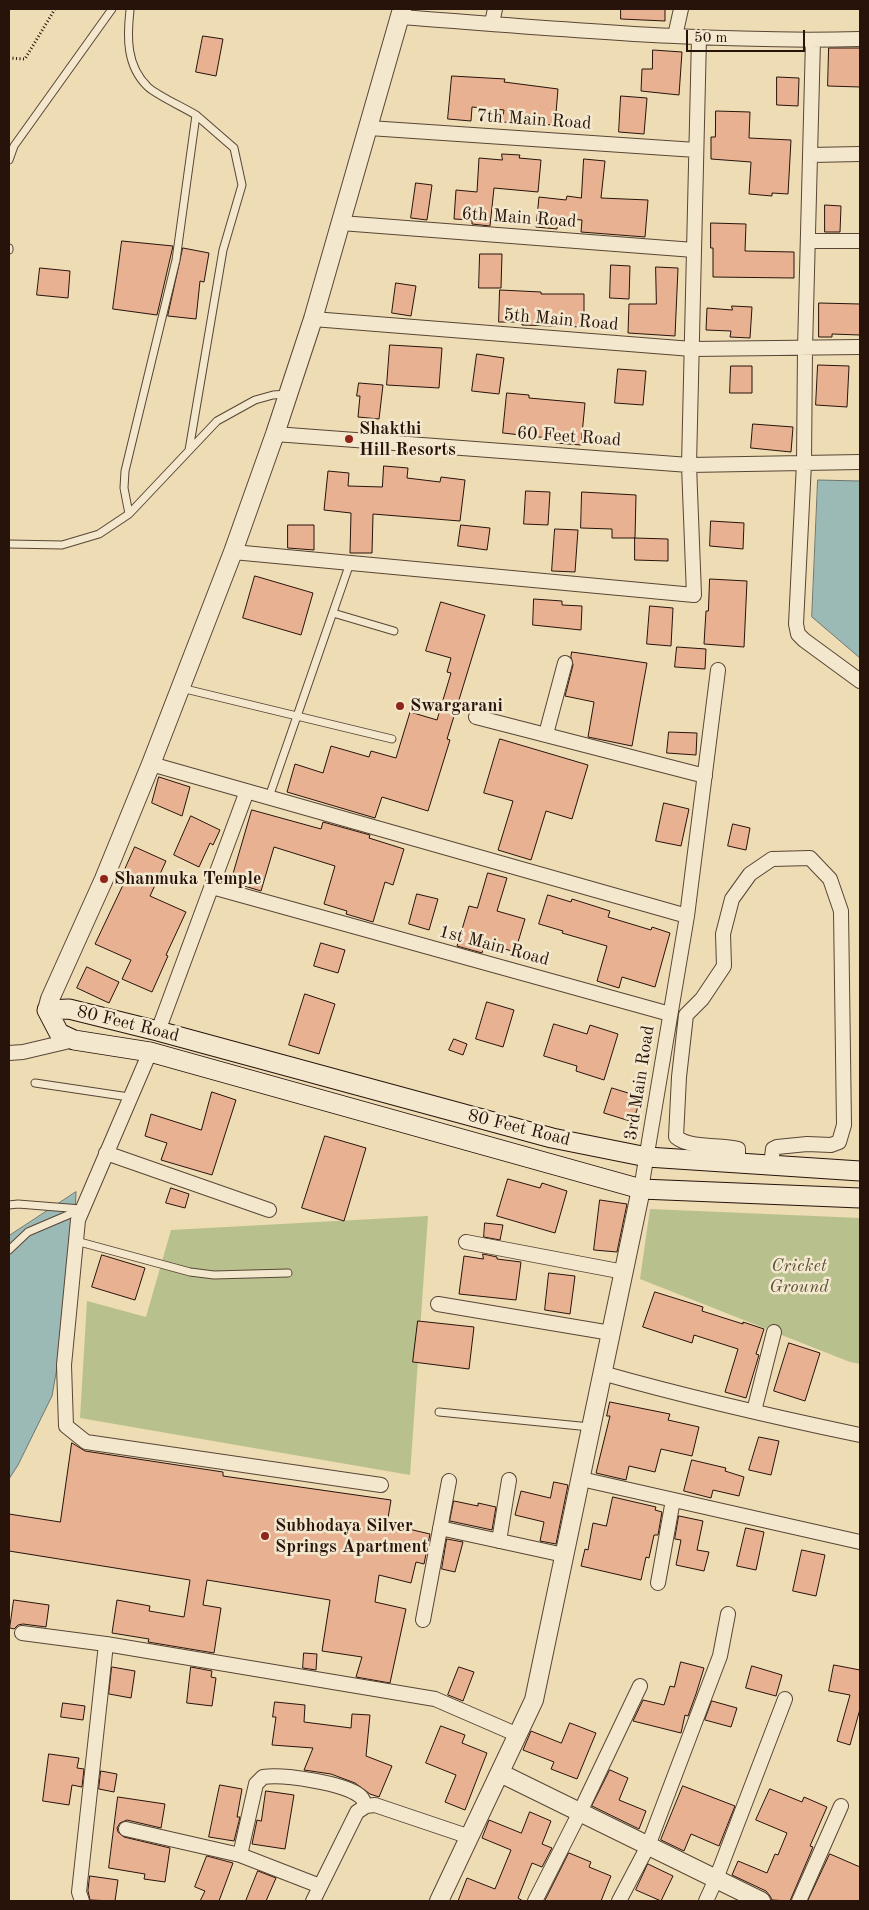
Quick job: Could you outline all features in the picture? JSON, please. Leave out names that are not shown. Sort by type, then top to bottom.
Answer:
[{"type":"main road","name":"80 Feet Road","points":[[860,1171],[647,1157],[552,1138],[158,1031],[69,1009],[47,1010],[59,1033],[74,1040],[150,1052],[641,1189],[860,1198]]},
{"type":"street","points":[[492,24],[495,9]]},
{"type":"street","points":[[675,36],[681,9]]},
{"type":"street","points":[[47,1010],[50,999],[104,879],[151,764],[276,434],[342,223],[401,13],[492,24],[675,36],[813,40],[860,39]]},
{"type":"street","points":[[232,552],[694,595],[689,465],[699,37]]},
{"type":"street","points":[[813,40],[804,463],[796,624],[798,634],[860,681]]},
{"type":"street","name":"7th Main Road","points":[[369,128],[696,150]]},
{"type":"street","points":[[811,155],[860,154]]},
{"type":"street","name":"6th Main Road","points":[[342,223],[694,250]]},
{"type":"street","points":[[809,241],[860,241]]},
{"type":"street","name":"5th Main Road","points":[[313,319],[692,349],[805,349]]},
{"type":"street","points":[[805,349],[860,347]]},
{"type":"street","name":"60 Feet Road","points":[[276,434],[689,465],[860,462]]},
{"type":"street","points":[[546,734],[564,663]]},
{"type":"street","points":[[670,1014],[687,916],[718,670]]},
{"type":"street","points":[[476,717],[704,776]]},
{"type":"street","points":[[151,764],[687,916]]},
{"type":"street","points":[[158,1031],[248,791]]},
{"type":"street","points":[[738,1163],[738,1149],[684,1144],[676,1137],[679,1077],[686,1015],[702,999],[724,966],[724,934],[728,912],[732,899],[750,874],[772,859],[810,858],[830,879],[841,911],[844,1125],[839,1142],[831,1145],[807,1144],[772,1149],[771,1165]]},
{"type":"street","name":"1st Main Road","points":[[212,887],[670,1014]]},
{"type":"street","name":"3rd Main Road","points":[[641,1189],[670,1014]]},
{"type":"street","points":[[9,1053],[23,1052],[74,1040]]},
{"type":"street","points":[[150,1052],[129,1097],[78,1220],[64,1365],[66,1426],[86,1442],[381,1486]]},
{"type":"street","points":[[106,1153],[269,1210]]},
{"type":"street","points":[[439,1901],[534,1700],[641,1189]]},
{"type":"street","points":[[466,1242],[624,1272]]},
{"type":"street","points":[[438,1304],[611,1332]]},
{"type":"street","points":[[754,1411],[774,1332]]},
{"type":"street","points":[[602,1373],[662,1390],[860,1435]]},
{"type":"street","points":[[581,1479],[860,1542]]},
{"type":"street","points":[[500,1541],[509,1480]]},
{"type":"street","points":[[423,1620],[449,1481]]},
{"type":"street","points":[[658,1584],[673,1500]]},
{"type":"street","points":[[440,1528],[564,1555]]},
{"type":"street","points":[[620,1901],[648,1846],[720,1656],[728,1614]]},
{"type":"street","points":[[22,1633],[106,1644],[436,1699],[518,1735]]},
{"type":"street","points":[[82,1901],[79,1892],[106,1644]]},
{"type":"street","points":[[535,1901],[640,1686]]},
{"type":"street","points":[[706,1901],[785,1699]]},
{"type":"street","points":[[500,1773],[761,1901]]},
{"type":"street","points":[[240,1855],[256,1784],[263,1777],[277,1775],[344,1787],[362,1797],[366,1806]]},
{"type":"street","points":[[313,1901],[357,1812],[366,1806],[375,1805],[470,1837]]},
{"type":"street","points":[[799,1901],[841,1806]]},
{"type":"street","points":[[126,1829],[240,1855],[320,1886]]},
{"type":"lane","points":[[9,160],[14,146],[112,9]]},
{"type":"lane","points":[[130,10],[127,33],[133,66],[148,87],[196,115],[234,148],[242,185],[223,250],[189,450]]},
{"type":"lane","points":[[129,514],[124,488],[125,471],[176,260],[196,115]]},
{"type":"lane","points":[[9,544],[62,545],[99,534],[129,514],[217,421],[255,400],[273,395],[289,394]]},
{"type":"lane","points":[[269,797],[350,563]]},
{"type":"lane","points":[[333,613],[394,630]]},
{"type":"lane","points":[[180,688],[392,739]]},
{"type":"lane","points":[[35,1083],[129,1097]]},
{"type":"lane","points":[[9,1205],[82,1209]]},
{"type":"lane","points":[[9,1250],[28,1232],[82,1209]]},
{"type":"lane","points":[[76,1241],[190,1272],[214,1275],[288,1273]]},
{"type":"lane","points":[[439,1412],[591,1427]]},
{"type":"path","points":[[9,58],[25,59],[55,9]]},
{"type":"green space","name":"Cricket Ground","points":[[650,1209],[860,1218],[860,1364],[850,1362],[640,1279]]},
{"type":"green space","points":[[428,1216],[410,1475],[80,1418],[87,1301],[146,1317],[171,1230]]},
{"type":"water","points":[[818,480],[860,481],[860,658],[812,617]]},
{"type":"water","points":[[76,1192],[72,1282],[52,1396],[18,1465],[9,1479],[9,1236]]},
{"type":"building","points":[[621,9],[665,9],[665,21],[621,19]]},
{"type":"building","points":[[203,36],[223,39],[216,76],[196,72]]},
{"type":"building","points":[[829,48],[860,48],[860,87],[828,86]]},
{"type":"building","points":[[653,50],[682,52],[679,95],[641,91],[642,69],[652,69]]},
{"type":"building","points":[[452,76],[505,79],[504,82],[558,89],[555,125],[502,122],[504,110],[472,107],[471,121],[448,119]]},
{"type":"building","points":[[777,77],[799,78],[798,106],[777,105]]},
{"type":"building","points":[[621,96],[647,98],[644,134],[619,132]]},
{"type":"building","points":[[716,111],[750,112],[749,138],[791,140],[788,194],[772,193],[772,196],[749,194],[751,162],[711,159],[711,137],[715,137]]},
{"type":"building","points":[[502,154],[520,155],[519,158],[541,160],[538,192],[494,188],[490,226],[472,224],[472,220],[454,219],[456,190],[477,192],[479,158],[502,160]]},
{"type":"building","points":[[584,159],[605,161],[601,198],[648,200],[645,237],[581,232],[582,220],[558,218],[557,229],[536,227],[539,197],[566,200],[567,196],[581,198]]},
{"type":"building","points":[[416,183],[432,185],[427,220],[411,218]]},
{"type":"building","points":[[825,205],[841,206],[840,232],[825,232]]},
{"type":"building","points":[[711,223],[746,224],[745,251],[794,252],[794,278],[713,277]]},
{"type":"building","points":[[122,241],[173,246],[157,315],[113,309]]},
{"type":"building","points":[[183,248],[209,253],[204,282],[200,281],[196,319],[168,316]]},
{"type":"building","points":[[480,254],[502,254],[501,288],[479,288]]},
{"type":"building","points":[[611,265],[630,266],[629,299],[610,298]]},
{"type":"building","points":[[656,267],[678,268],[675,336],[628,333],[629,304],[656,304]]},
{"type":"building","points":[[40,268],[70,271],[68,298],[37,295]]},
{"type":"building","points":[[396,283],[416,286],[411,316],[392,313]]},
{"type":"building","points":[[500,290],[541,292],[541,294],[584,294],[584,327],[522,325],[522,322],[499,322]]},
{"type":"building","points":[[819,303],[860,304],[860,335],[832,334],[832,337],[819,337]]},
{"type":"building","points":[[732,306],[752,307],[750,338],[730,337],[731,331],[706,330],[707,308],[732,310]]},
{"type":"building","points":[[390,345],[442,348],[439,388],[387,385]]},
{"type":"building","points":[[477,354],[504,358],[499,394],[472,391]]},
{"type":"building","points":[[818,365],[849,366],[847,407],[816,405]]},
{"type":"building","points":[[731,366],[752,366],[752,393],[730,393]]},
{"type":"building","points":[[618,369],[646,371],[643,405],[615,403]]},
{"type":"building","points":[[359,383],[383,385],[379,419],[358,417],[360,396],[357,396]]},
{"type":"building","points":[[507,393],[529,395],[529,398],[585,403],[581,445],[556,443],[557,439],[503,433]]},
{"type":"building","points":[[753,424],[793,427],[791,452],[751,448]]},
{"type":"building","points":[[384,466],[408,468],[407,478],[440,482],[441,477],[465,480],[460,521],[373,514],[372,553],[350,553],[351,513],[324,510],[328,471],[349,473],[348,486],[382,487]]},
{"type":"building","points":[[526,491],[550,492],[548,525],[524,524]]},
{"type":"building","points":[[582,492],[636,495],[635,538],[612,538],[612,529],[581,528]]},
{"type":"building","points":[[711,521],[744,523],[743,549],[710,546]]},
{"type":"building","points":[[288,525],[314,525],[314,550],[288,548]]},
{"type":"building","points":[[461,525],[490,528],[487,550],[458,546]]},
{"type":"building","points":[[555,529],[578,530],[575,572],[552,571]]},
{"type":"building","points":[[635,538],[668,539],[668,561],[635,560]]},
{"type":"building","points":[[255,576],[313,593],[301,635],[243,618]]},
{"type":"building","points":[[710,579],[747,581],[744,647],[704,644]]},
{"type":"building","points":[[534,599],[562,601],[562,605],[582,606],[581,630],[533,625]]},
{"type":"building","points":[[441,602],[485,615],[447,739],[450,740],[428,811],[382,797],[375,818],[287,792],[295,764],[323,773],[331,746],[369,757],[371,751],[396,758],[410,712],[437,720],[451,673],[447,672],[451,658],[426,651]]},
{"type":"building","points":[[650,606],[673,608],[671,646],[647,644]]},
{"type":"building","points":[[677,647],[706,649],[705,669],[675,667]]},
{"type":"building","points":[[572,652],[647,663],[632,746],[588,737],[594,702],[565,696],[573,665]]},
{"type":"building","points":[[669,732],[697,733],[696,755],[667,753]]},
{"type":"building","points":[[500,739],[588,765],[572,819],[546,811],[531,860],[498,850],[513,801],[484,793]]},
{"type":"building","points":[[159,777],[190,787],[182,816],[152,803]]},
{"type":"building","points":[[664,803],[689,809],[681,846],[656,841]]},
{"type":"building","points":[[252,810],[321,829],[323,822],[370,835],[369,838],[404,849],[393,885],[385,882],[373,922],[346,914],[347,911],[324,904],[335,866],[274,847],[261,891],[231,882]]},
{"type":"building","points":[[191,816],[220,830],[213,845],[210,843],[199,867],[174,855]]},
{"type":"building","points":[[733,824],[750,828],[746,850],[728,846]]},
{"type":"building","points":[[135,847],[166,861],[150,896],[186,912],[166,955],[168,956],[152,992],[122,979],[131,960],[95,944],[123,885],[119,883]]},
{"type":"building","points":[[488,873],[507,878],[497,911],[525,919],[515,952],[485,943],[482,953],[457,946],[469,906],[477,908]]},
{"type":"building","points":[[417,894],[438,899],[429,930],[409,924]]},
{"type":"building","points":[[548,895],[571,902],[572,899],[610,911],[608,917],[651,930],[652,927],[670,933],[655,987],[622,977],[619,988],[597,981],[607,946],[539,924]]},
{"type":"building","points":[[321,943],[345,950],[338,973],[314,966]]},
{"type":"building","points":[[87,967],[119,982],[109,1003],[77,988]]},
{"type":"building","points":[[305,994],[335,1004],[319,1054],[289,1045]]},
{"type":"building","points":[[487,1002],[514,1010],[503,1047],[476,1039]]},
{"type":"building","points":[[554,1024],[587,1034],[590,1025],[618,1034],[604,1080],[576,1071],[577,1066],[544,1056]]},
{"type":"building","points":[[454,1039],[467,1044],[463,1055],[449,1050]]},
{"type":"building","points":[[612,1088],[641,1097],[633,1122],[604,1113]]},
{"type":"building","points":[[212,1092],[236,1100],[212,1175],[161,1160],[167,1143],[145,1136],[151,1114],[201,1130]]},
{"type":"building","points":[[325,1136],[366,1148],[344,1221],[302,1208]]},
{"type":"building","points":[[508,1179],[540,1188],[542,1183],[567,1191],[555,1233],[497,1216]]},
{"type":"building","points":[[171,1188],[189,1194],[185,1208],[166,1203]]},
{"type":"building","points":[[600,1200],[627,1204],[617,1252],[594,1250]]},
{"type":"building","points":[[485,1223],[503,1225],[500,1240],[484,1237]]},
{"type":"building","points":[[483,1254],[497,1257],[497,1259],[521,1262],[516,1300],[459,1294],[464,1256],[483,1259]]},
{"type":"building","points":[[102,1255],[145,1268],[135,1300],[92,1287]]},
{"type":"building","points":[[549,1273],[575,1276],[570,1314],[545,1310]]},
{"type":"building","points":[[655,1292],[703,1307],[702,1311],[764,1329],[756,1354],[759,1355],[746,1398],[725,1392],[738,1349],[694,1335],[692,1343],[643,1327]]},
{"type":"building","points":[[418,1321],[474,1327],[469,1369],[413,1362]]},
{"type":"building","points":[[789,1343],[820,1353],[805,1401],[774,1391]]},
{"type":"building","points":[[610,1402],[670,1414],[668,1420],[699,1427],[692,1456],[661,1449],[655,1472],[629,1466],[626,1480],[596,1473],[610,1416],[607,1416]]},
{"type":"building","points":[[759,1437],[779,1441],[771,1475],[749,1470]]},
{"type":"building","points":[[72,1443],[85,1451],[223,1472],[223,1476],[391,1500],[387,1524],[430,1534],[424,1564],[416,1562],[411,1583],[379,1575],[375,1602],[406,1609],[390,1683],[356,1677],[362,1657],[322,1651],[330,1600],[207,1580],[203,1605],[221,1608],[214,1653],[148,1642],[149,1639],[112,1633],[117,1600],[150,1606],[149,1611],[184,1617],[190,1580],[9,1551],[9,1514],[60,1522]]},
{"type":"building","points":[[692,1460],[726,1468],[725,1471],[744,1477],[739,1496],[713,1490],[711,1498],[684,1491]]},
{"type":"building","points":[[554,1482],[568,1485],[556,1544],[540,1541],[544,1522],[515,1515],[521,1491],[550,1498]]},
{"type":"building","points":[[613,1497],[656,1507],[655,1510],[662,1512],[658,1535],[654,1535],[649,1558],[646,1557],[641,1580],[581,1566],[585,1549],[588,1550],[593,1523],[606,1526]]},
{"type":"building","points":[[454,1501],[478,1506],[478,1503],[496,1507],[492,1530],[450,1521]]},
{"type":"building","points":[[679,1516],[703,1521],[697,1550],[709,1552],[704,1571],[676,1565],[681,1540],[675,1539]]},
{"type":"building","points":[[746,1528],[764,1532],[756,1570],[737,1566]]},
{"type":"building","points":[[447,1539],[463,1542],[455,1572],[442,1569]]},
{"type":"building","points":[[802,1550],[825,1555],[816,1596],[793,1591]]},
{"type":"building","points":[[14,1600],[49,1605],[46,1627],[23,1624],[18,1625],[14,1629],[10,1628]]},
{"type":"building","points":[[304,1653],[317,1654],[316,1670],[303,1668]]},
{"type":"building","points":[[681,1662],[704,1668],[688,1716],[685,1715],[681,1733],[633,1721],[643,1700],[664,1705],[670,1686],[674,1687]]},
{"type":"building","points":[[834,1665],[860,1670],[860,1709],[850,1745],[837,1741],[850,1695],[829,1691]]},
{"type":"building","points":[[752,1666],[782,1675],[776,1696],[746,1688]]},
{"type":"building","points":[[112,1667],[135,1671],[131,1698],[109,1694]]},
{"type":"building","points":[[191,1667],[212,1671],[211,1677],[216,1678],[212,1706],[187,1703]]},
{"type":"building","points":[[459,1667],[474,1672],[463,1701],[448,1695]]},
{"type":"building","points":[[712,1701],[737,1708],[731,1727],[705,1720]]},
{"type":"building","points":[[275,1702],[305,1705],[304,1722],[351,1728],[352,1714],[370,1715],[366,1756],[392,1766],[379,1797],[370,1794],[355,1783],[331,1774],[304,1770],[313,1748],[272,1745],[276,1717],[273,1717]]},
{"type":"building","points":[[63,1703],[85,1706],[83,1720],[61,1717]]},
{"type":"building","points":[[570,1723],[596,1733],[577,1779],[551,1769],[554,1762],[523,1750],[531,1731],[561,1743]]},
{"type":"building","points":[[441,1726],[465,1735],[462,1743],[487,1753],[465,1810],[445,1802],[456,1775],[426,1763]]},
{"type":"building","points":[[49,1754],[79,1758],[77,1768],[84,1769],[82,1787],[72,1785],[69,1805],[43,1801]]},
{"type":"building","points":[[610,1770],[628,1778],[619,1800],[646,1811],[639,1829],[592,1806]]},
{"type":"building","points":[[101,1771],[117,1774],[114,1792],[99,1789]]},
{"type":"building","points":[[220,1785],[242,1789],[237,1817],[240,1817],[234,1841],[209,1837]]},
{"type":"building","points":[[683,1786],[735,1806],[719,1846],[691,1834],[684,1851],[661,1840]]},
{"type":"building","points":[[770,1789],[802,1802],[804,1797],[827,1807],[810,1846],[813,1847],[790,1901],[772,1900],[766,1891],[732,1875],[738,1861],[767,1873],[775,1854],[778,1855],[787,1833],[756,1820]]},
{"type":"building","points":[[266,1791],[294,1795],[285,1849],[252,1844],[257,1820],[261,1821]]},
{"type":"building","points":[[118,1797],[165,1804],[161,1828],[127,1820],[120,1823],[117,1828],[118,1832],[124,1837],[170,1848],[165,1882],[144,1879],[145,1874],[109,1868]]},
{"type":"building","points":[[530,1812],[551,1821],[542,1844],[552,1848],[542,1867],[532,1863],[518,1898],[523,1901],[458,1901],[467,1878],[495,1889],[511,1850],[482,1838],[489,1820],[521,1833]]},
{"type":"building","points":[[569,1853],[591,1862],[589,1867],[611,1876],[601,1901],[545,1901]]},
{"type":"building","points":[[830,1854],[860,1867],[860,1901],[808,1901]]},
{"type":"building","points":[[207,1856],[233,1863],[219,1901],[200,1901],[205,1891],[195,1887]]},
{"type":"building","points":[[648,1864],[673,1876],[661,1901],[636,1890]]},
{"type":"building","points":[[258,1871],[276,1878],[266,1901],[246,1901]]},
{"type":"building","points":[[90,1876],[118,1880],[115,1901],[90,1900],[88,1891]]},
{"type":"place","name":"Shakthi Hill Resorts","points":[[349,439]]},
{"type":"place","name":"Swargarani","points":[[400,706]]},
{"type":"place","name":"Shanmuka Temple","points":[[104,879]]},
{"type":"place","name":"Subhodaya Silver Springs Apartment","points":[[265,1536]]}]
